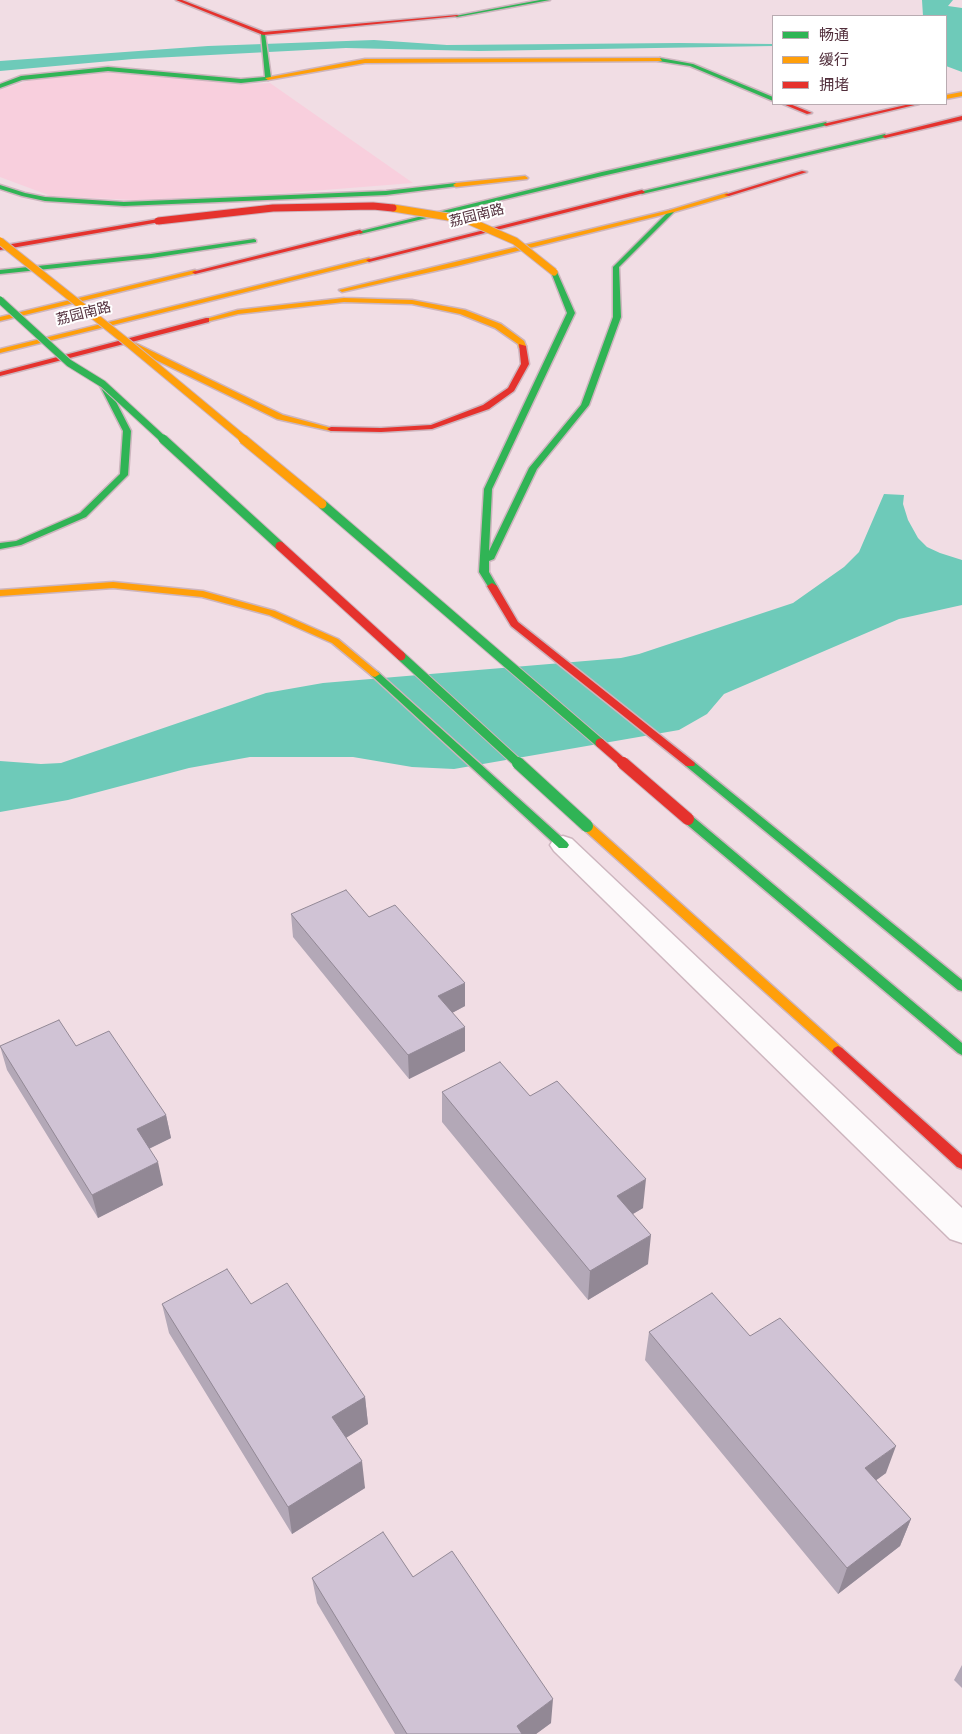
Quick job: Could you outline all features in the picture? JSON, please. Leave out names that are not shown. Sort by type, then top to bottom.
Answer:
[{"type":"main road","points":[[178,0],[263,34],[457,16],[548,0]]},
{"type":"main road","points":[[263,34],[268,78]]},
{"type":"main road","points":[[0,86],[21,78],[108,69],[241,81],[365,61],[657,60],[691,65],[772,99]]},
{"type":"main road","points":[[947,96],[961,94]]},
{"type":"main road","points":[[789,105],[813,112],[790,118]]},
{"type":"main road","name":"荔园南路","points":[[0,318],[593,176],[912,105]]},
{"type":"main road","points":[[874,151],[962,120]]},
{"type":"main road","name":"荔园南路","points":[[0,351],[637,193],[962,120]]},
{"type":"main road","points":[[0,374],[238,312],[455,265],[672,211],[819,168]]},
{"type":"main road","points":[[0,187],[24,195],[45,198],[124,204],[386,193],[538,176],[353,219]]},
{"type":"main road","points":[[0,248],[158,221],[273,208],[373,206],[426,212],[467,220],[515,241],[554,272],[571,313],[488,489],[484,572],[514,624],[726,793],[962,987]]},
{"type":"main road","points":[[484,572],[533,468],[585,405],[618,317],[616,267],[672,211]]},
{"type":"main road","points":[[0,272],[151,256],[265,239]]},
{"type":"main road","points":[[0,241],[128,343],[309,493],[962,1050]]},
{"type":"main road","points":[[0,300],[69,362],[103,384],[587,826],[962,1163]]},
{"type":"main road","points":[[128,343],[280,417],[324,428],[381,430],[432,427],[486,407],[511,389],[525,364],[521,343],[498,326],[462,312],[412,302],[344,300],[238,312]]},
{"type":"main road","points":[[0,546],[18,543],[83,514],[124,475],[127,431],[103,384]]},
{"type":"main road","points":[[0,593],[113,585],[203,594],[272,613],[335,641],[376,675],[562,845]]},
{"type":"main road","points":[[0,587],[47,590]]},
{"type":"street","points":[[562,845],[962,1229]]},
{"type":"shaded area","points":[[922,0],[953,0],[948,6],[962,8],[962,72],[947,66],[947,15],[923,15]]},
{"type":"shaded area","points":[[374,40],[447,45],[772,44],[772,46],[479,51],[346,48],[133,59],[0,71],[0,61],[208,46]]},
{"type":"shaded area","points":[[105,72],[247,84],[270,83],[413,183],[286,193],[134,200],[51,196],[0,177],[0,90],[37,78]]},
{"type":"shaded area","points":[[884,494],[904,495],[903,504],[908,520],[918,538],[927,547],[962,560],[962,605],[899,619],[724,694],[707,714],[679,730],[454,769],[412,767],[353,757],[250,757],[189,768],[68,800],[0,812],[0,761],[41,764],[61,763],[266,693],[323,683],[621,658],[639,654],[793,603],[844,567],[859,552]]},
{"type":"building","points":[[346,890],[369,917],[395,905],[465,983],[438,996],[465,1027],[408,1055],[291,914]]},
{"type":"building","points":[[59,1020],[76,1046],[109,1031],[166,1115],[137,1129],[158,1162],[92,1195],[0,1046]]},
{"type":"building","points":[[500,1062],[530,1096],[557,1081],[646,1179],[617,1196],[651,1235],[590,1271],[442,1092]]},
{"type":"building","points":[[227,1269],[251,1304],[287,1283],[365,1397],[332,1417],[362,1461],[288,1507],[162,1304]]},
{"type":"building","points":[[712,1293],[750,1336],[780,1318],[896,1446],[865,1468],[911,1519],[847,1568],[649,1332]]},
{"type":"building","points":[[383,1532],[413,1577],[452,1551],[553,1699],[517,1726],[522,1734],[407,1734],[312,1578]]},
{"type":"traffic: fast","points":[[457,16],[548,0]]},
{"type":"traffic: fast","points":[[0,86],[21,78],[108,69],[241,81],[268,78],[263,34]]},
{"type":"traffic: fast","points":[[660,60],[691,65],[772,99]]},
{"type":"traffic: fast","points":[[360,232],[602,174],[826,124]]},
{"type":"traffic: fast","points":[[642,192],[885,136]]},
{"type":"traffic: fast","points":[[0,187],[24,195],[45,199],[124,204],[386,193],[456,185]]},
{"type":"traffic: fast","points":[[490,559],[533,468],[585,405],[617,317],[616,267],[672,211]]},
{"type":"traffic: fast","points":[[0,272],[151,256],[254,241]]},
{"type":"traffic: fast","points":[[492,586],[484,572],[488,489],[571,313],[554,272]]},
{"type":"traffic: fast","points":[[0,300],[69,363],[103,384],[280,546]]},
{"type":"traffic: fast","points":[[0,546],[18,543],[83,515],[124,475],[127,431],[103,384]]},
{"type":"traffic: fast","points":[[322,504],[600,743]]},
{"type":"traffic: fast","points":[[401,656],[587,826]]},
{"type":"traffic: fast","points":[[375,674],[563,845]]},
{"type":"traffic: fast","points":[[690,764],[962,987]]},
{"type":"traffic: fast","points":[[688,819],[962,1050]]},
{"type":"traffic: slow","points":[[268,78],[365,61],[660,60]]},
{"type":"traffic: slow","points":[[947,97],[962,94]]},
{"type":"traffic: slow","points":[[456,185],[525,178]]},
{"type":"traffic: slow","points":[[342,290],[455,265],[672,211],[727,195]]},
{"type":"traffic: slow","points":[[393,208],[467,220],[515,241],[554,272]]},
{"type":"traffic: slow","points":[[0,241],[128,343],[322,504]]},
{"type":"traffic: slow","points":[[0,351],[369,260]]},
{"type":"traffic: slow","points":[[0,319],[195,272]]},
{"type":"traffic: slow","points":[[206,320],[238,312],[344,300],[412,302],[462,312],[498,326],[521,343],[522,346]]},
{"type":"traffic: slow","points":[[128,343],[280,417],[331,429]]},
{"type":"traffic: slow","points":[[0,593],[113,585],[203,594],[272,613],[335,641],[375,674]]},
{"type":"traffic: slow","points":[[587,826],[838,1051]]},
{"type":"traffic: jam","points":[[178,0],[263,34],[457,16]]},
{"type":"traffic: jam","points":[[789,105],[809,113]]},
{"type":"traffic: jam","points":[[826,124],[912,105]]},
{"type":"traffic: jam","points":[[885,136],[962,118]]},
{"type":"traffic: jam","points":[[727,195],[804,172]]},
{"type":"traffic: jam","points":[[369,260],[642,192]]},
{"type":"traffic: jam","points":[[158,221],[273,208],[373,206],[393,208]]},
{"type":"traffic: jam","points":[[0,248],[158,221]]},
{"type":"traffic: jam","points":[[195,272],[360,232]]},
{"type":"traffic: jam","points":[[0,374],[206,320]]},
{"type":"traffic: jam","points":[[331,429],[381,430],[432,427],[486,407],[511,389],[525,364],[522,346]]},
{"type":"traffic: jam","points":[[280,546],[401,656]]},
{"type":"traffic: jam","points":[[492,586],[514,624],[690,764]]},
{"type":"traffic: jam","points":[[600,743],[688,819]]},
{"type":"traffic: jam","points":[[838,1051],[962,1163]]}]
